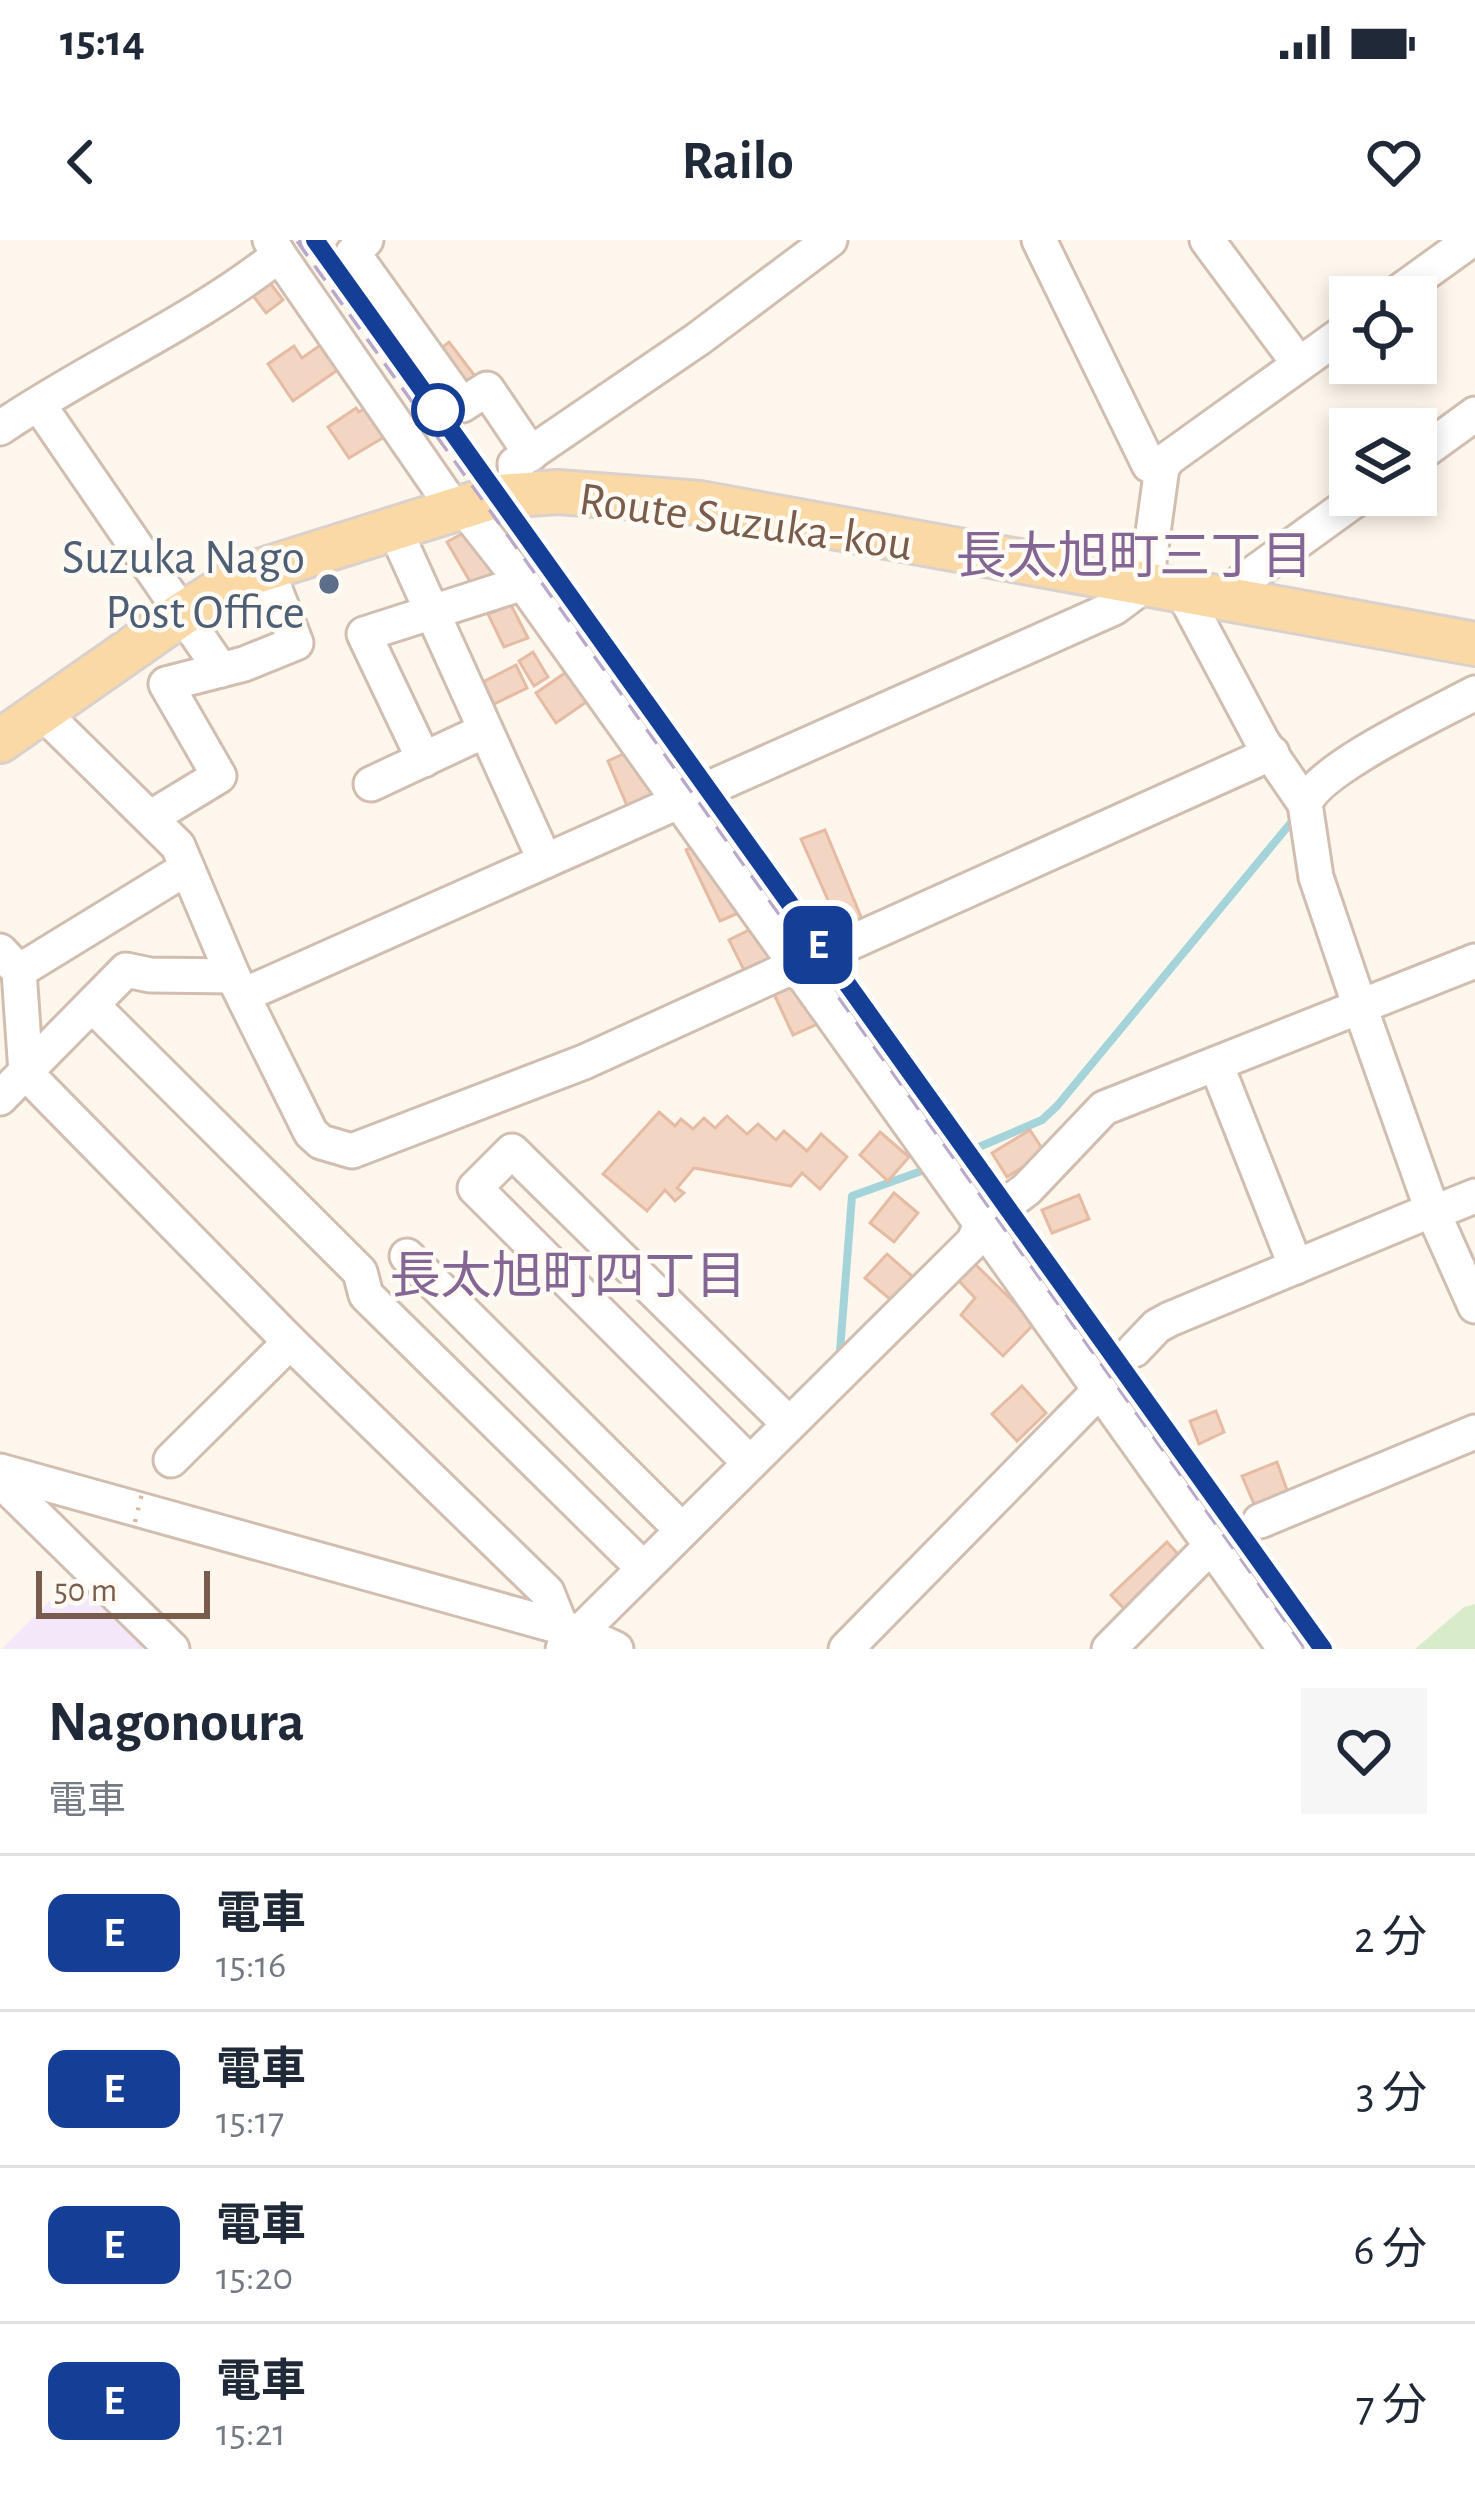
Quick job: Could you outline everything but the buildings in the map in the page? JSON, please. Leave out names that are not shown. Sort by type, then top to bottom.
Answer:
[{"type":"main road","name":"Route Suzuka-kou","points":[[16,723],[243,577],[498,496],[589,492],[700,503],[1475,644]]},
{"type":"street","points":[[517,495],[514,464],[698,339],[830,240]]},
{"type":"street","points":[[1039,240],[1149,465],[1162,467]]},
{"type":"street","points":[[1207,240],[1299,364]]},
{"type":"street","points":[[1422,276],[1472,240]]},
{"type":"street","points":[[361,243],[353,253],[462,405],[487,389],[531,454]]},
{"type":"street","points":[[0,428],[169,331],[275,248],[460,509],[523,583],[1286,1649]]},
{"type":"street","points":[[1329,343],[1162,467],[1183,590],[1262,741],[1305,804],[1316,877],[1359,1004],[1432,1212],[1475,1306]]},
{"type":"street","points":[[39,405],[221,670]]},
{"type":"street","points":[[1437,442],[1475,414]]},
{"type":"street","points":[[0,1098],[126,970],[238,985],[545,861],[1114,608],[1183,590],[1329,513]]},
{"type":"street","points":[[395,530],[545,861]]},
{"type":"street","points":[[150,818],[220,776],[166,685],[296,643],[267,569]]},
{"type":"street","points":[[424,760],[364,634],[523,583]]},
{"type":"street","points":[[1305,804],[1331,773],[1475,694]]},
{"type":"street","points":[[16,723],[150,818],[178,846],[238,985],[311,1133],[321,1142],[352,1151],[584,1062],[797,965]]},
{"type":"street","points":[[371,784],[484,730]]},
{"type":"street","points":[[841,947],[1272,753]]},
{"type":"street","points":[[188,868],[9,961],[26,1073],[290,1342],[547,1592],[568,1636]]},
{"type":"street","points":[[568,1636],[644,1568],[973,1241],[982,1223],[1027,1189],[1104,1108],[1475,961]]},
{"type":"street","points":[[93,1006],[360,1272],[367,1295],[644,1568]]},
{"type":"street","points":[[1216,1064],[1296,1268]]},
{"type":"street","points":[[749,1462],[475,1188],[512,1151],[788,1423]]},
{"type":"street","points":[[1134,1350],[1170,1319],[1475,1196]]},
{"type":"street","points":[[407,1256],[682,1530]]},
{"type":"street","points":[[171,1460],[290,1342]]},
{"type":"street","points":[[846,1649],[1100,1390]]},
{"type":"street","points":[[1260,1521],[1475,1432]]},
{"type":"street","points":[[0,1475],[616,1649]]},
{"type":"street","points":[[0,1475],[172,1649]]},
{"type":"street","points":[[1108,1649],[1212,1545]]},
{"type":"path","points":[[135,1522],[143,1489]]},
{"type":"shaded area","points":[[80,1570],[160,1649],[2,1649]]},
{"type":"green space","points":[[1475,1604],[1475,1649],[1415,1649],[1464,1607]]},
{"type":"waterway","points":[[979,1147],[1042,1120],[1057,1106],[1294,819]]},
{"type":"waterway","points":[[840,1351],[852,1196],[927,1169]]},
{"type":"railway","points":[[299,240],[1308,1649]]},
{"type":"train","name":"E","points":[[315,240],[1323,1649]]},
{"type":"place","name":"Suzuka Nago Post Office","points":[[329,584]]},
{"type":"district","name":"長太旭町三丁目","points":[[1134,555]]},
{"type":"district","name":"長太旭町四丁目","points":[[568,1275]]}]
